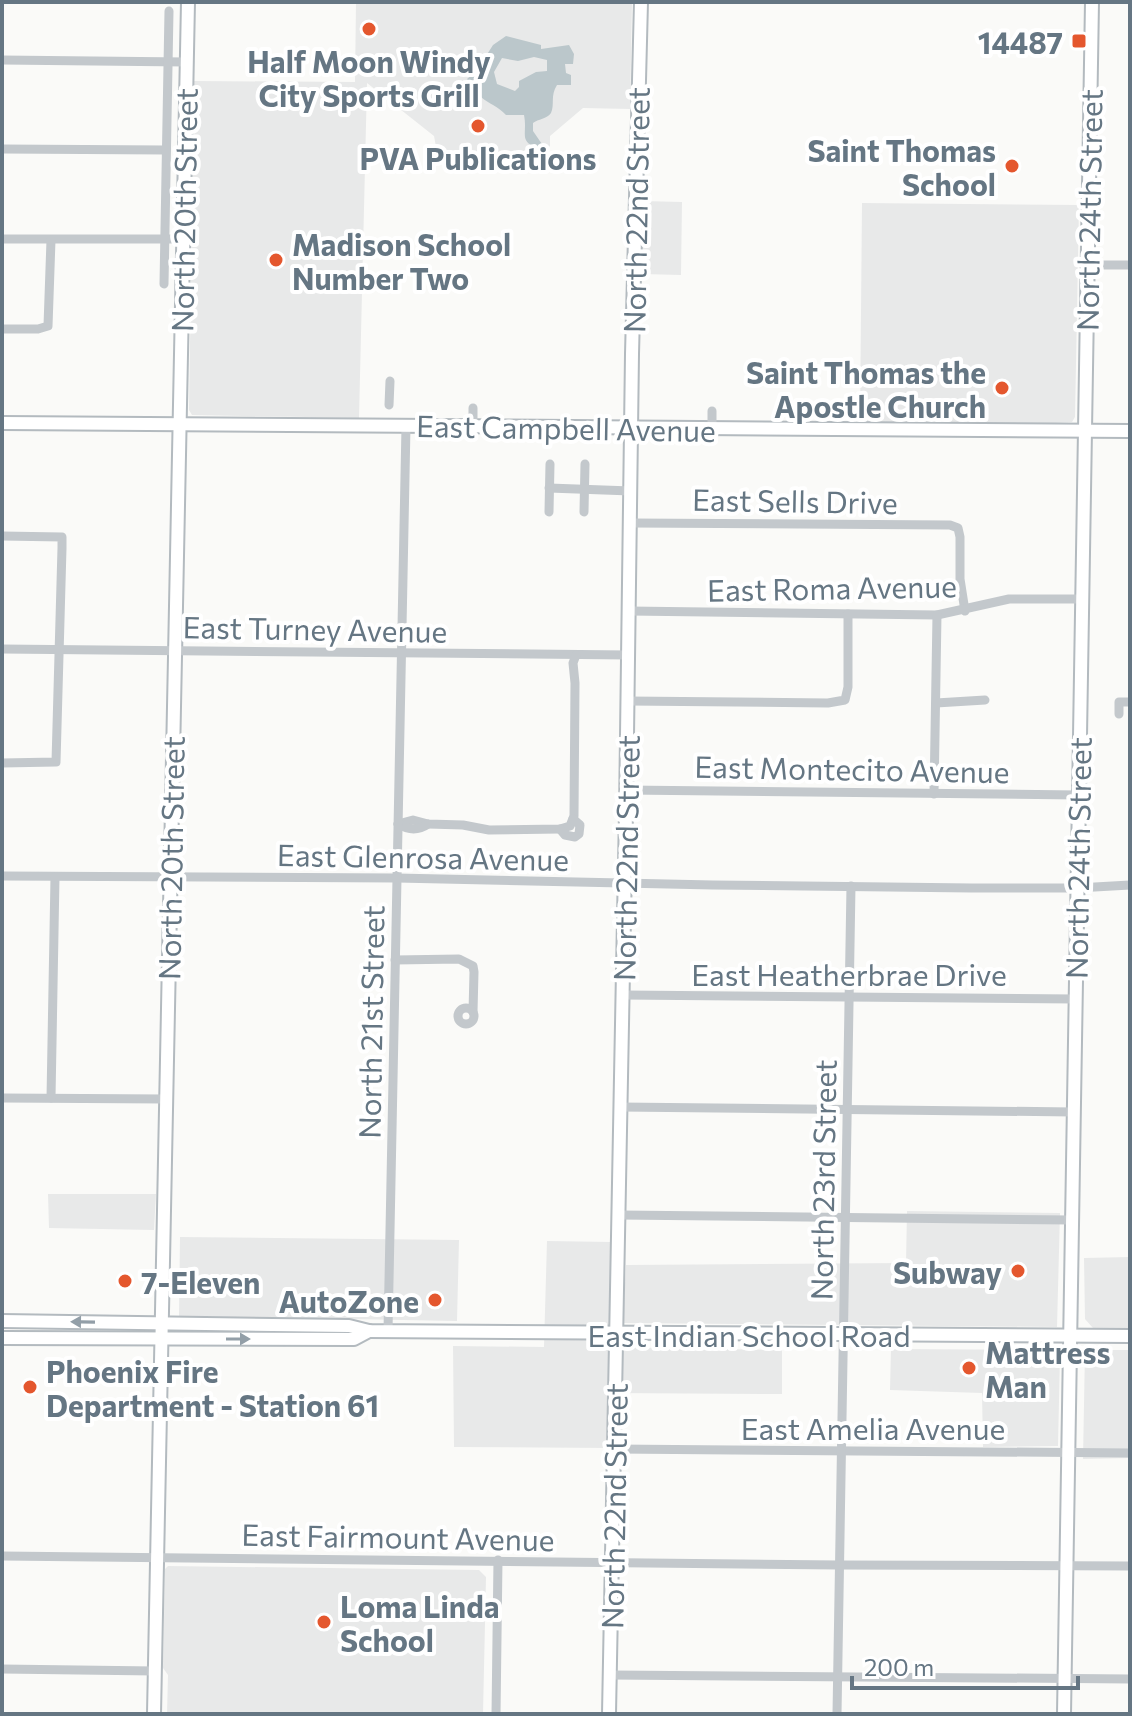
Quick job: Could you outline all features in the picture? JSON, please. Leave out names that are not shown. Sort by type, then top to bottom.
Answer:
[{"type":"street","name":"North 20th Street","points":[[154,1714],[188,2]]},
{"type":"street","name":"North 22nd Street","points":[[609,1714],[641,2]]},
{"type":"street","name":"North 24th Street","points":[[1064,1714],[1092,2]]},
{"type":"street","name":"North 20th Street","points":[[164,284],[169,11]]},
{"type":"street","points":[[2,60],[186,62]]},
{"type":"street","points":[[2,149],[166,150]]},
{"type":"street","points":[[2,239],[182,239]]},
{"type":"street","points":[[2,329],[48,326],[51,240]]},
{"type":"street","points":[[1087,265],[1130,265]]},
{"type":"street","points":[[389,405],[390,381]]},
{"type":"street","points":[[473,408],[473,427]]},
{"type":"street","points":[[712,411],[712,429]]},
{"type":"street","name":"East Campbell Avenue","points":[[2,423],[1130,431]]},
{"type":"street","name":"North 21st Street","points":[[388,1331],[406,426]]},
{"type":"street","points":[[549,512],[550,464]]},
{"type":"street","points":[[584,512],[585,464]]},
{"type":"street","points":[[549,488],[631,491]]},
{"type":"street","name":"East Sells Drive","points":[[631,523],[950,525],[958,528],[965,611]]},
{"type":"street","points":[[2,536],[62,537],[56,762],[2,763]]},
{"type":"street","name":"East Roma Avenue","points":[[629,611],[937,615],[1009,599],[1081,599]]},
{"type":"street","points":[[628,701],[828,703],[845,700],[848,687],[848,614]]},
{"type":"street","points":[[934,794],[937,615]]},
{"type":"street","name":"East Turney Avenue","points":[[2,649],[628,655]]},
{"type":"street","points":[[398,824],[420,820],[428,824],[463,825],[489,830],[560,829],[570,826],[573,819],[575,683],[579,664],[576,655]]},
{"type":"street","points":[[936,703],[985,700]]},
{"type":"street","points":[[1119,714],[1119,702],[1130,702]]},
{"type":"street","name":"East Montecito Avenue","points":[[626,790],[1078,795]]},
{"type":"street","name":"East Glenrosa Avenue","points":[[2,876],[397,878],[1077,888],[1130,885]]},
{"type":"street","points":[[51,1098],[55,877]]},
{"type":"street","name":"North 23rd Street","points":[[837,1714],[851,886]]},
{"type":"street","points":[[395,960],[459,959],[467,962],[473,966],[474,972],[473,1012]]},
{"type":"street","name":"East Heatherbrae Drive","points":[[623,995],[1075,999]]},
{"type":"street","points":[[2,1098],[165,1099]]},
{"type":"street","points":[[620,1107],[1073,1112]]},
{"type":"street","points":[[619,1215],[1071,1220]]},
{"type":"street","name":"East Indian School Road","points":[[2,1321],[349,1326],[369,1331],[1130,1336]]},
{"type":"street","name":"East Indian School Road","points":[[2,1338],[354,1339],[369,1331]]},
{"type":"street","name":"East Amelia Avenue","points":[[615,1449],[1130,1453]]},
{"type":"street","name":"East Fairmount Avenue","points":[[2,1556],[1130,1566]]},
{"type":"street","points":[[496,1714],[498,1560]]},
{"type":"street","points":[[2,1669],[155,1671]]},
{"type":"street","points":[[610,1675],[1130,1679]]},
{"type":"shaded area","name":"Madison School Number Two","points":[[356,2],[632,2],[630,109],[583,108],[550,136],[550,146],[541,155],[437,152],[434,136],[367,83],[359,418],[192,415],[189,410],[194,81],[355,82]]},
{"type":"shaded area","points":[[506,36],[541,45],[541,49],[569,45],[574,54],[573,64],[565,64],[566,73],[571,75],[571,85],[557,85],[551,113],[533,123],[533,131],[544,147],[541,149],[526,140],[524,115],[506,115],[481,97],[479,99],[475,96],[478,91],[467,79],[480,68],[491,64],[486,56],[493,45]],"holes":[[[534,57],[547,60],[547,71],[536,72],[519,81],[515,91],[497,84],[494,72],[502,58],[518,61]]]},
{"type":"shaded area","points":[[642,201],[682,202],[681,275],[642,274]]},
{"type":"shaded area","points":[[862,203],[1079,205],[1075,417],[1072,422],[860,423]]},
{"type":"shaded area","points":[[48,1194],[156,1194],[154,1230],[49,1228]]},
{"type":"shaded area","points":[[907,1211],[1060,1213],[1057,1327],[623,1323],[626,1265],[906,1263]]},
{"type":"shaded area","points":[[180,1237],[459,1240],[457,1321],[179,1316]]},
{"type":"shaded area","points":[[547,1241],[611,1242],[609,1347],[782,1350],[782,1394],[610,1393],[609,1448],[454,1447],[453,1346],[544,1347]]},
{"type":"shaded area","points":[[1130,1257],[1130,1328],[1093,1328],[1085,1319],[1084,1258]]},
{"type":"shaded area","points":[[891,1349],[1055,1350],[1060,1356],[1058,1446],[983,1447],[982,1393],[890,1390]]},
{"type":"shaded area","points":[[1085,1350],[1130,1350],[1130,1458],[1083,1459]]},
{"type":"shaded area","name":"Loma Linda School","points":[[168,1566],[479,1570],[486,1577],[483,1714],[167,1714],[168,1675],[163,1668],[165,1569]]},
{"type":"place","name":"Half Moon Windy City Sports Grill","points":[[369,29]]},
{"type":"place","name":"14487","points":[[1079,41]]},
{"type":"place","name":"PVA Publications","points":[[478,126]]},
{"type":"place","name":"Saint Thomas School","points":[[1012,166]]},
{"type":"place","name":"Madison School Number Two","points":[[276,260]]},
{"type":"place","name":"Saint Thomas the Apostle Church","points":[[1002,388]]},
{"type":"place","name":"Subway","points":[[1018,1271]]},
{"type":"place","name":"7-Eleven","points":[[125,1281]]},
{"type":"place","name":"AutoZone","points":[[435,1300]]},
{"type":"place","name":"Mattress Man","points":[[969,1368]]},
{"type":"place","name":"Phoenix Fire Department - Station 61","points":[[30,1387]]},
{"type":"place","name":"Loma Linda School","points":[[324,1622]]}]
